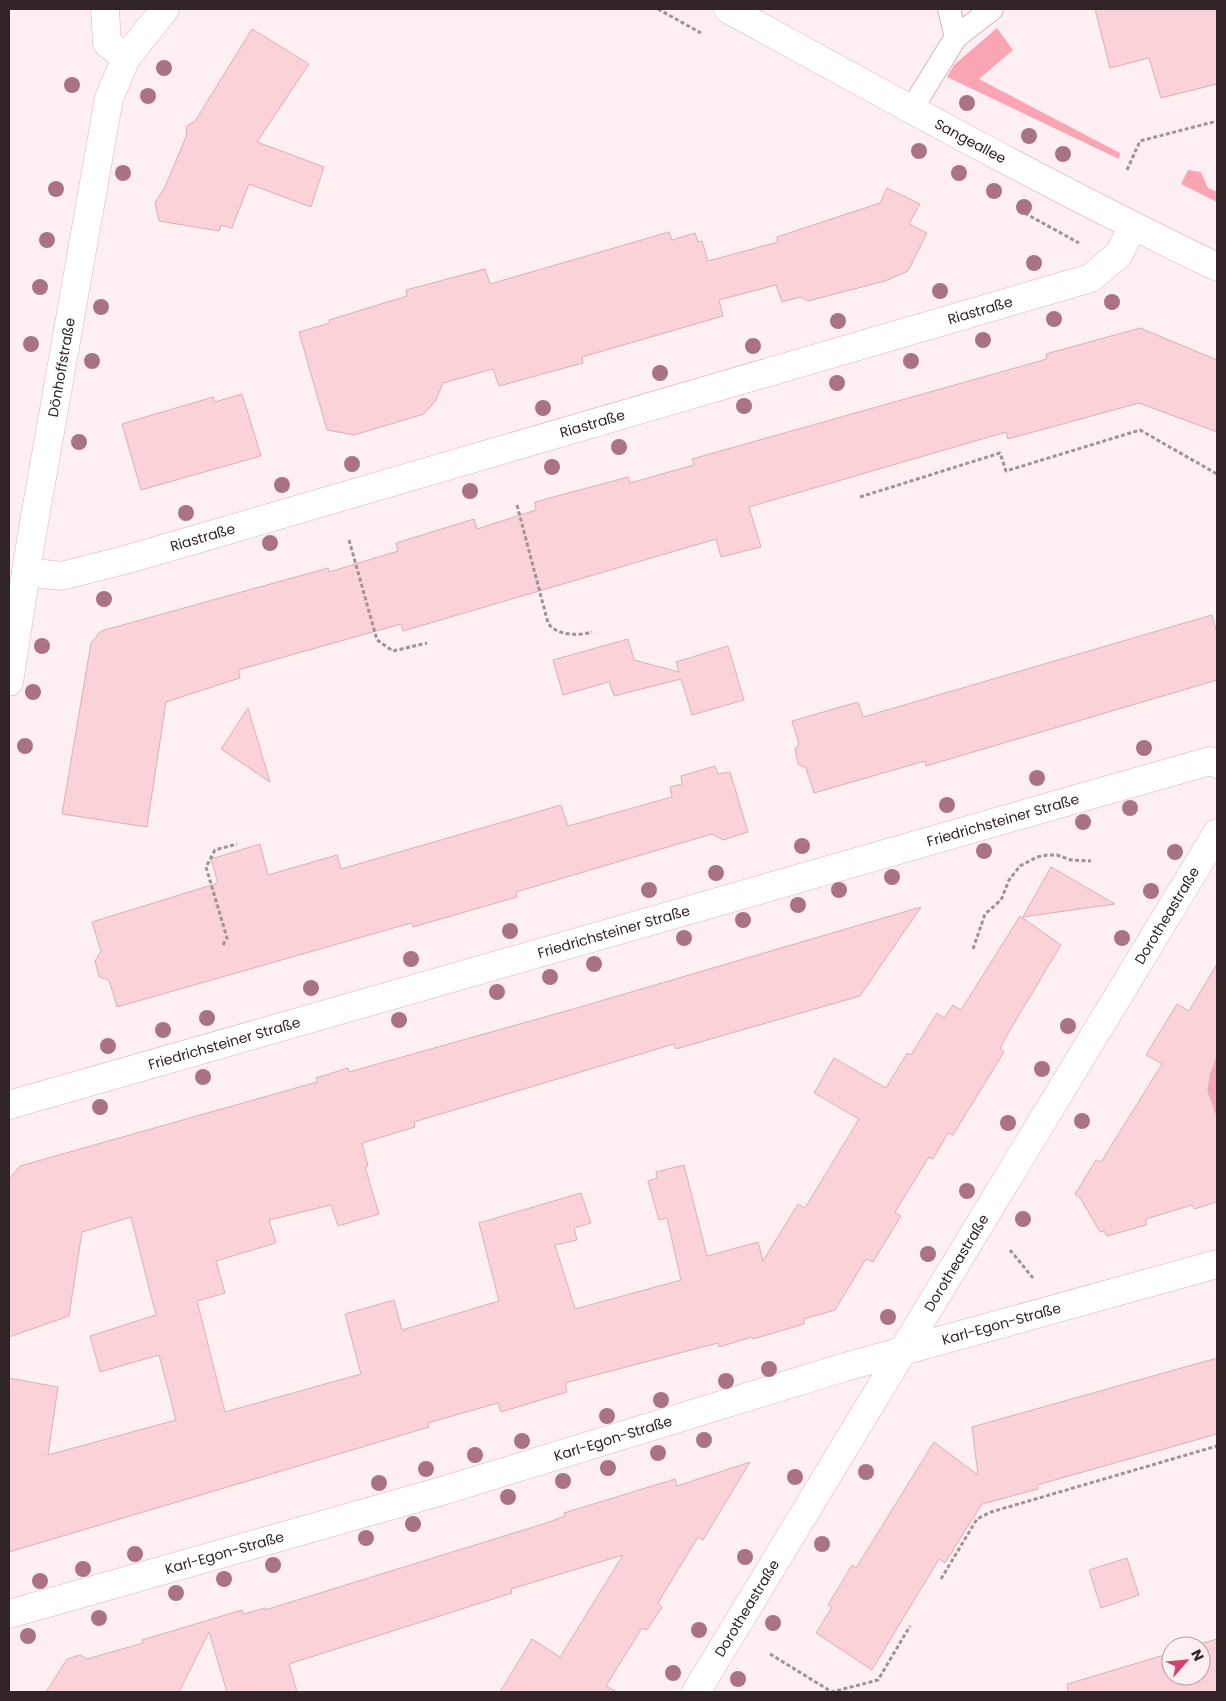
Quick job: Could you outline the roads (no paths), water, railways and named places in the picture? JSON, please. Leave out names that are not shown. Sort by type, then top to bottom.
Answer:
[{"type":"street","points":[[105,9],[107,43],[126,58]]},
{"type":"street","name":"Dönhoffstraße","points":[[9,682],[26,572],[109,98],[126,58],[165,9]]},
{"type":"street","name":"Sangeallee","points":[[728,9],[912,110],[1134,226],[1217,267]]},
{"type":"street","name":"Riastraße","points":[[26,572],[62,576],[132,558],[1091,278],[1119,254],[1134,226]]},
{"type":"street","name":"Friedrichsteiner Straße","points":[[9,1105],[1210,761],[1217,764]]},
{"type":"street","name":"Dorotheastraße","points":[[696,1692],[901,1351],[1217,833]]},
{"type":"street","name":"Karl-Egon-Straße","points":[[9,1614],[442,1491],[901,1351],[1217,1264]]},
{"type":"lane","points":[[949,9],[956,37]]},
{"type":"lane","points":[[912,110],[956,37],[992,9]]}]
